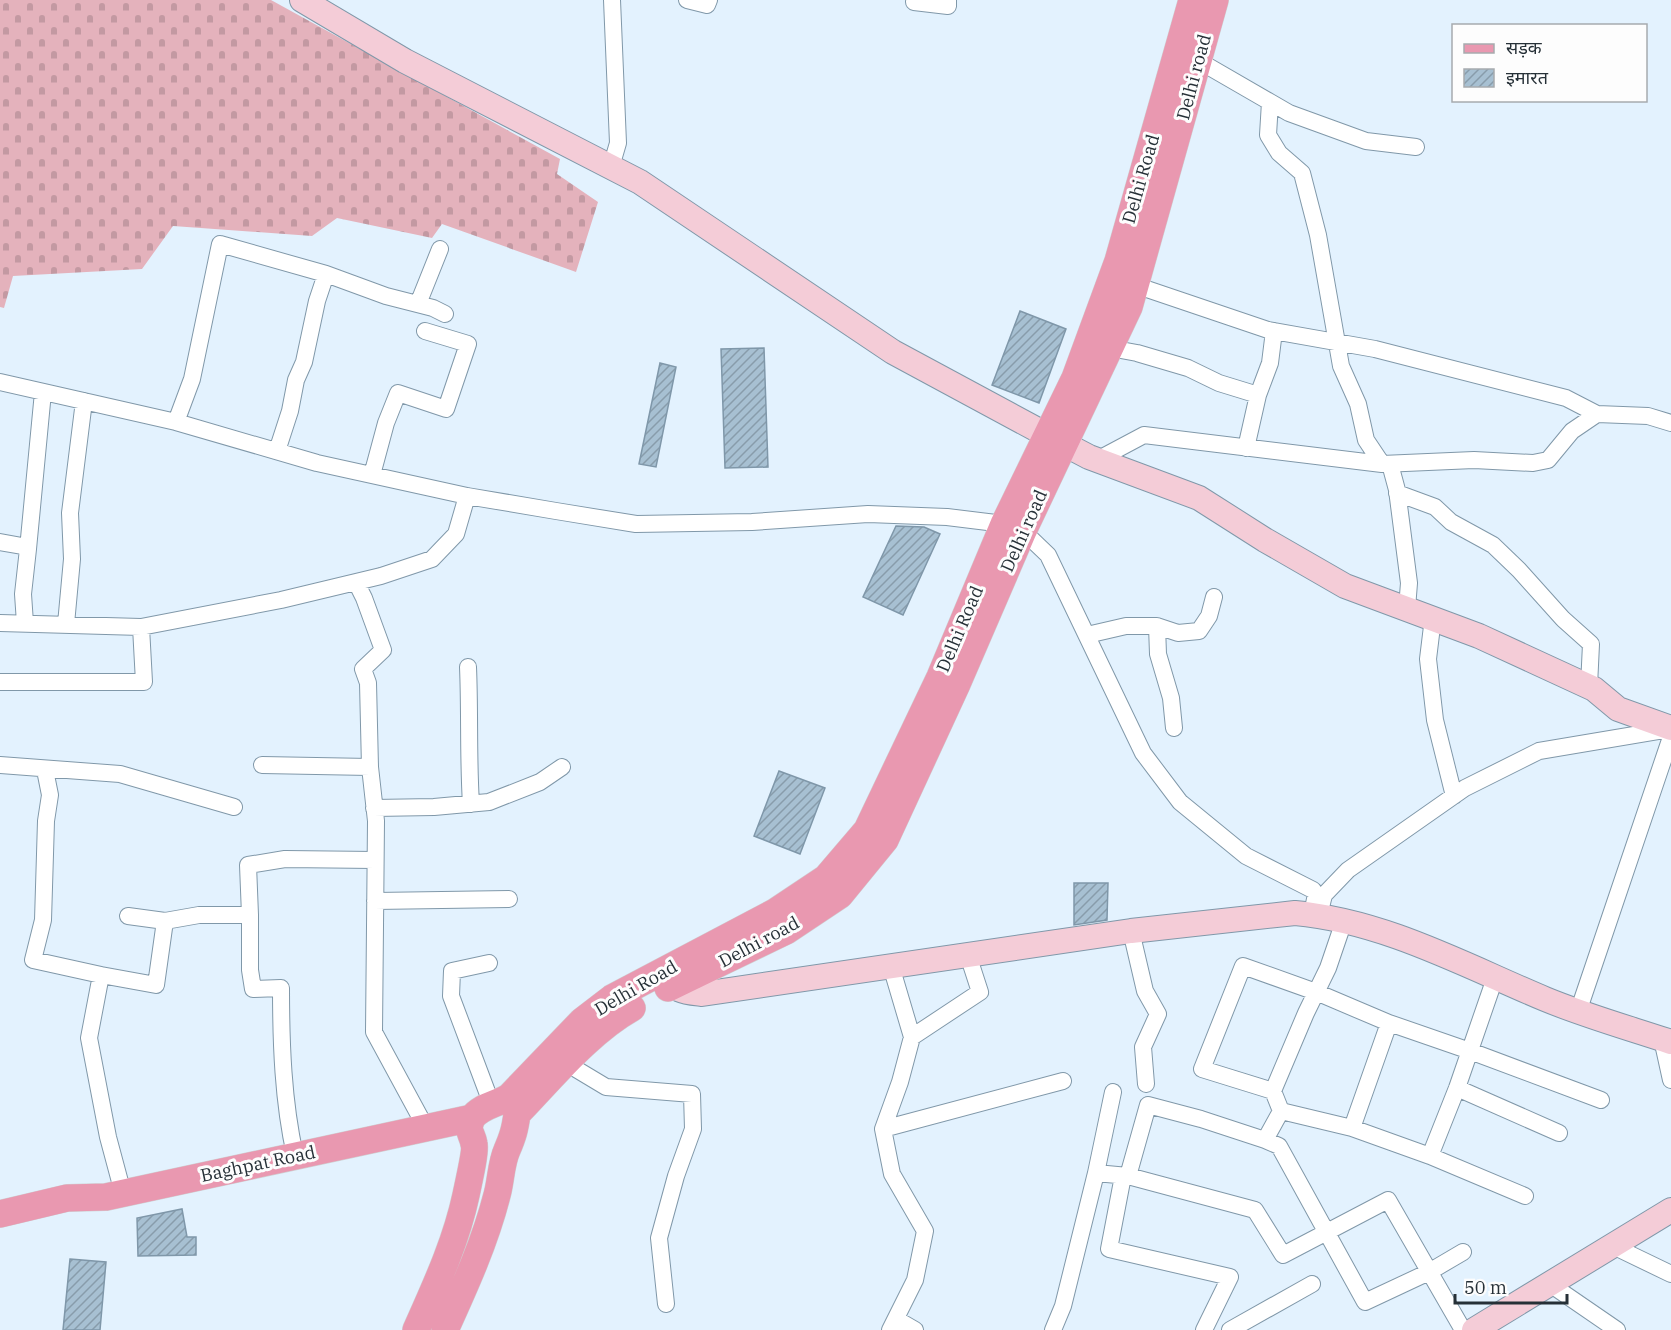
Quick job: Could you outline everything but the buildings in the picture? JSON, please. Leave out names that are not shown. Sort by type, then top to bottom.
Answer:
[{"type":"main road","name":"Delhi Road","points":[[491,1106],[582,1021],[612,998],[668,978],[702,962],[826,878],[867,830],[1056,440],[1075,378],[1118,261],[1192,0]]},
{"type":"main road","name":"Delhi road","points":[[1056,440],[1110,348],[1129,307],[1215,0]]},
{"type":"main road","name":"Delhi Road","points":[[445,1330],[476,1260],[497,1195],[507,1150],[512,1143],[517,1114],[591,1038],[668,978]]},
{"type":"main road","name":"Baghpat Road","points":[[6,1222],[67,1198],[115,1195],[426,1128],[491,1106]]},
{"type":"main road","points":[[416,1330],[452,1248],[467,1194],[474,1144],[470,1136],[469,1125],[491,1106]]},
{"type":"main road","points":[[382,1137],[474,1144],[493,1152],[507,1150]]},
{"type":"street","points":[[302,0],[405,61],[640,182],[893,352],[1056,440],[1097,459],[1199,498],[1265,540],[1345,586],[1479,636],[1589,686],[1618,709],[1667,730]]},
{"type":"street","points":[[611,167],[618,142],[612,0]]},
{"type":"street","points":[[687,0],[707,5],[709,0]]},
{"type":"street","points":[[914,2],[948,6],[948,0]]},
{"type":"street","points":[[1199,61],[1289,113],[1366,141],[1416,147]]},
{"type":"street","points":[[1270,102],[1268,135],[1279,153],[1302,173],[1318,235],[1341,366],[1358,404],[1366,440],[1386,464],[1397,493],[1409,583],[1407,608]]},
{"type":"street","points":[[176,422],[192,379],[220,244],[326,274],[445,314]]},
{"type":"street","points":[[418,304],[440,249]]},
{"type":"street","points":[[277,451],[290,411],[296,380],[304,362],[317,301],[326,274]]},
{"type":"street","points":[[1135,285],[1274,331],[1375,349],[1566,398],[1597,414],[1648,416],[1671,423]]},
{"type":"street","points":[[372,475],[386,423],[398,393],[446,409],[468,344],[425,331]]},
{"type":"street","points":[[1246,448],[1258,395],[1270,363],[1274,331]]},
{"type":"street","points":[[1110,348],[1137,353],[1188,368],[1219,382],[1258,395]]},
{"type":"street","points":[[0,382],[176,422],[317,463],[467,496],[636,524],[752,522],[868,514],[947,517],[1014,528],[1048,555],[1143,753],[1180,802],[1246,856],[1313,890],[1316,894],[1316,915]]},
{"type":"street","points":[[25,623],[23,594],[43,392]]},
{"type":"street","points":[[66,624],[72,559],[70,513],[84,401]]},
{"type":"street","points":[[1097,459],[1144,435],[1386,464],[1474,460],[1533,463],[1548,459],[1572,431],[1597,414]]},
{"type":"street","points":[[1397,493],[1435,507],[1451,522],[1493,545],[1519,570],[1563,619],[1591,644],[1589,686]]},
{"type":"street","points":[[0,622],[141,627],[356,582],[432,559],[456,534],[467,496]]},
{"type":"street","points":[[0,542],[28,549]]},
{"type":"street","points":[[356,582],[383,650],[363,669],[368,683],[370,767],[374,808],[374,1032],[426,1128]]},
{"type":"street","points":[[1087,635],[1126,626],[1157,626],[1178,633],[1199,631],[1209,616],[1214,597]]},
{"type":"street","points":[[1434,618],[1428,660],[1436,720],[1454,796]]},
{"type":"street","points":[[1157,626],[1158,654],[1171,699],[1174,728]]},
{"type":"street","points":[[0,682],[144,682],[141,627]]},
{"type":"street","points":[[468,667],[471,724],[468,764],[471,804]]},
{"type":"street","points":[[1316,915],[1324,896],[1348,870],[1465,788],[1539,751],[1667,730]]},
{"type":"street","points":[[1578,1012],[1667,730]]},
{"type":"street","points":[[0,765],[120,774],[234,807]]},
{"type":"street","points":[[262,765],[370,767]]},
{"type":"street","points":[[374,808],[434,807],[489,802],[540,782],[562,767]]},
{"type":"street","points":[[45,770],[50,795],[46,821],[43,920],[33,960],[156,985],[165,921]]},
{"type":"street","points":[[294,1155],[281,1050],[281,988],[253,989],[250,969],[248,865],[285,859],[375,860]]},
{"type":"street","points":[[375,902],[509,899]]},
{"type":"street","points":[[668,978],[684,992],[702,994],[1131,931],[1295,913],[1316,915],[1378,928],[1578,1012],[1667,1040],[1671,1080]]},
{"type":"street","points":[[128,916],[165,921],[199,915],[250,915]]},
{"type":"street","points":[[1281,1111],[1273,1092],[1328,968],[1344,921]]},
{"type":"street","points":[[1131,931],[1145,991],[1158,1014],[1143,1047],[1146,1084]]},
{"type":"street","points":[[912,1037],[980,992],[968,955]]},
{"type":"street","points":[[702,962],[730,990]]},
{"type":"street","points":[[489,963],[452,971],[451,996],[491,1106]]},
{"type":"street","points":[[891,966],[912,1037],[900,1082],[883,1129],[892,1174],[925,1231],[915,1280],[893,1324],[915,1330]]},
{"type":"street","points":[[1273,1092],[1202,1069],[1244,966],[1316,992],[1389,1023],[1470,1050],[1601,1100]]},
{"type":"street","points":[[101,975],[89,1038],[108,1137],[115,1195]]},
{"type":"street","points":[[1430,1156],[1457,1088],[1495,978]]},
{"type":"street","points":[[1352,1128],[1389,1023]]},
{"type":"street","points":[[567,1063],[606,1087],[692,1094],[693,1129],[676,1176],[659,1238],[666,1304]]},
{"type":"street","points":[[883,1129],[1064,1081]]},
{"type":"street","points":[[1457,1088],[1559,1133]]},
{"type":"street","points":[[1053,1330],[1064,1306],[1113,1092]]},
{"type":"street","points":[[1204,1330],[1230,1277],[1109,1249],[1126,1176],[1148,1105],[1201,1119],[1279,1146],[1365,1302],[1429,1272],[1463,1252]]},
{"type":"street","points":[[1281,1111],[1352,1128],[1430,1156],[1525,1196]]},
{"type":"street","points":[[1265,1140],[1281,1111]]},
{"type":"street","points":[[1096,1173],[1126,1176],[1255,1210],[1282,1255],[1388,1200],[1463,1330]]},
{"type":"street","points":[[1475,1330],[1671,1210]]},
{"type":"street","points":[[1614,1246],[1671,1274]]},
{"type":"street","points":[[1230,1330],[1312,1284]]},
{"type":"street","points":[[1550,1284],[1617,1330]]},
{"type":"green space","points":[[0,0],[271,0],[560,159],[557,174],[598,202],[576,272],[442,224],[432,238],[337,218],[312,236],[173,226],[142,269],[13,276],[4,308],[0,307]]}]
